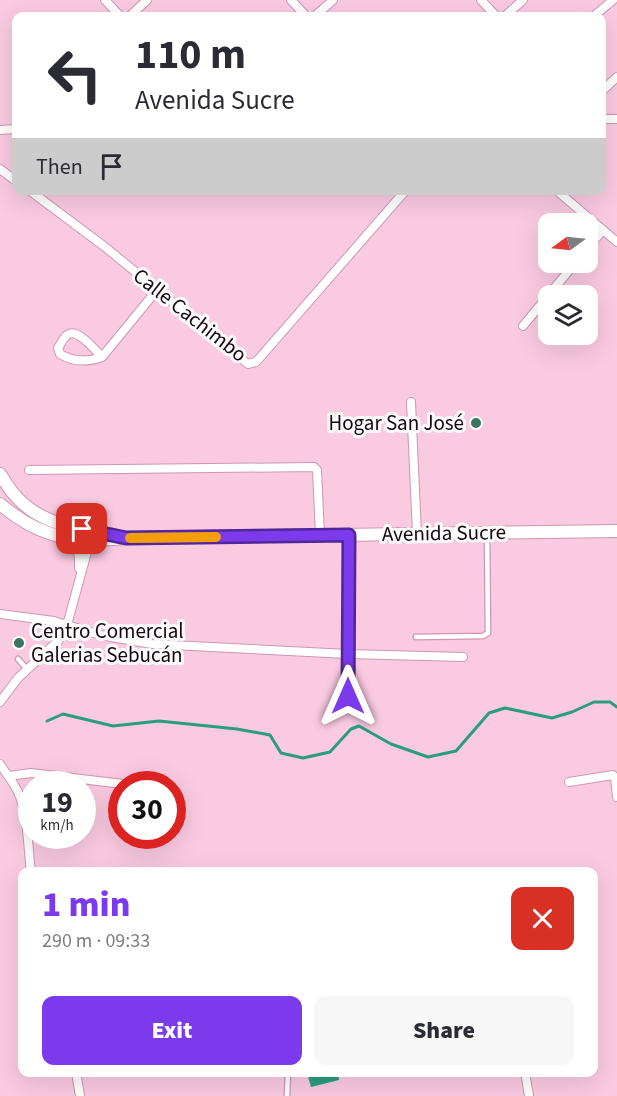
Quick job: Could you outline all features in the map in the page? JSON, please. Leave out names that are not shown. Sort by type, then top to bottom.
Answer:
[{"type":"main road","name":"Avenida Sucre","points":[[0,474],[14,494],[31,510],[44,518],[59,524],[126,538]]},
{"type":"main road","name":"Avenida Sucre","points":[[0,504],[25,523],[51,535],[76,539],[617,531]]},
{"type":"street","points":[[105,0],[116,12]]},
{"type":"street","points":[[134,12],[147,0]]},
{"type":"street","points":[[291,0],[302,12]]},
{"type":"street","points":[[320,12],[333,0]]},
{"type":"street","points":[[481,0],[492,12]]},
{"type":"street","points":[[510,12],[523,0]]},
{"type":"street","points":[[599,12],[613,0]]},
{"type":"street","points":[[606,86],[617,76]]},
{"type":"street","name":"Calle Cachimbo","points":[[36,195],[105,247],[248,364],[256,362],[402,195]]},
{"type":"street","points":[[562,195],[617,242]]},
{"type":"street","points":[[598,236],[603,230]]},
{"type":"street","points":[[524,326],[567,273]]},
{"type":"street","points":[[102,357],[77,334],[67,335],[58,348],[60,354],[80,361],[102,357],[157,290]]},
{"type":"street","points":[[411,402],[417,534]]},
{"type":"street","points":[[29,470],[314,467],[320,535]]},
{"type":"street","points":[[51,535],[67,540],[77,548],[79,581]]},
{"type":"street","points":[[348,696],[349,535]]},
{"type":"street","points":[[0,702],[27,669],[59,640],[68,625],[87,552],[90,547],[102,540]]},
{"type":"street","points":[[0,614],[54,621],[100,634],[152,644],[348,654],[463,657]]},
{"type":"street","points":[[0,764],[19,793],[30,867]]},
{"type":"street","points":[[9,776],[31,773],[108,782]]},
{"type":"street","points":[[569,782],[613,775],[617,797]]},
{"type":"street","points":[[77,1077],[80,1096]]},
{"type":"street","points":[[526,1077],[529,1096]]},
{"type":"lane","points":[[416,637],[483,636],[488,633],[486,533]]},
{"type":"lane","points":[[18,659],[27,669]]},
{"type":"lane","points":[[287,1096],[288,1077]]},
{"type":"shaded area","points":[[308,1077],[339,1077],[339,1080],[311,1087]]},
{"type":"waterway","points":[[47,721],[63,714],[113,726],[159,721],[237,729],[270,735],[281,753],[303,758],[330,752],[351,729],[359,726],[391,744],[428,757],[456,751],[489,713],[505,708],[552,718],[594,702],[610,702],[617,707]]},
{"type":"slow traffic","points":[[130,538],[216,537]]},
{"type":"place","name":"Hogar San José","points":[[476,423]]},
{"type":"place","name":"Centro Comercial Galerias Sebucán","points":[[19,643]]},
{"type":"route","points":[[82,529],[126,538],[349,535],[348,696]]}]
